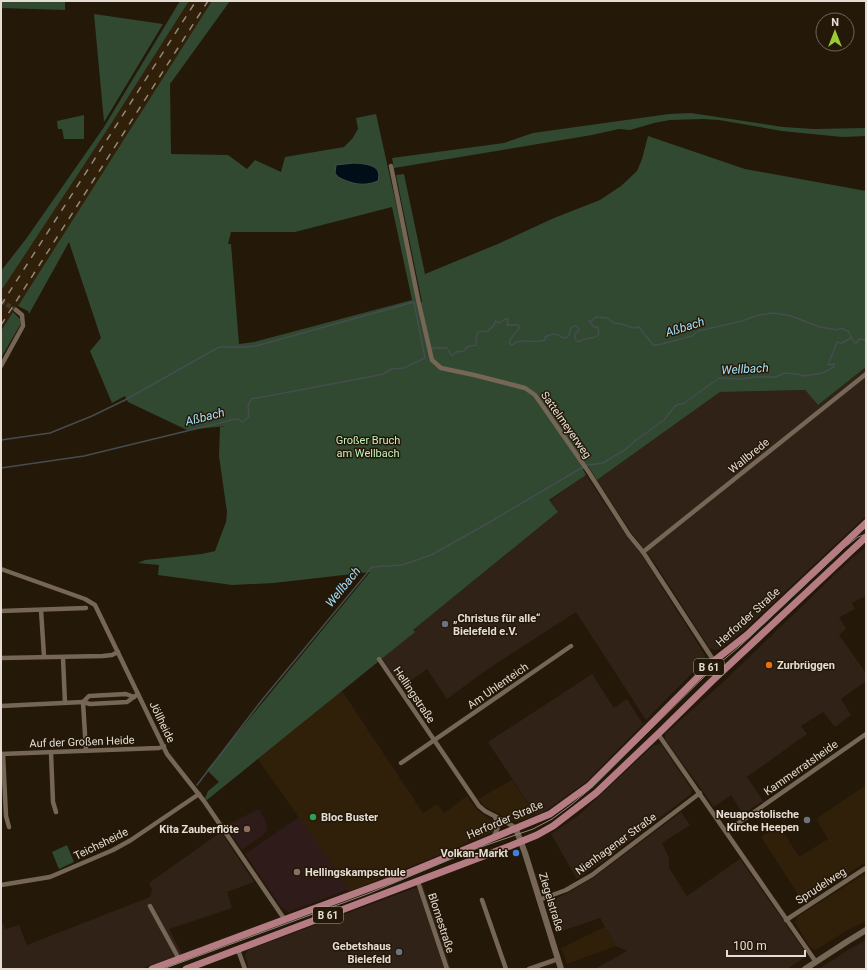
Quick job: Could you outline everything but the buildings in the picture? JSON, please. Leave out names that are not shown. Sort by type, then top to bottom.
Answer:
[{"type":"main road","name":"Herforder Straße","points":[[152,969],[394,879],[550,814],[590,785],[714,661],[747,635],[863,526]]},
{"type":"main road","name":"Herforder Straße","points":[[186,969],[418,882],[546,831],[596,793],[866,537]]},
{"type":"main road","points":[[714,661],[720,674]]},
{"type":"main road","points":[[226,942],[234,943],[238,950]]},
{"type":"street","name":"Sattelmeyerweg","points":[[391,166],[432,360],[441,368],[525,388],[535,395],[588,471],[629,535],[643,552],[714,661]]},
{"type":"street","points":[[1,366],[23,326],[22,315],[16,310]]},
{"type":"street","name":"Wallbrede","points":[[643,552],[866,374]]},
{"type":"street","points":[[863,526],[866,534]]},
{"type":"street","name":"Jöllheide","points":[[1,569],[85,599],[91,602],[98,610],[118,652],[136,696],[171,759],[199,794],[285,920]]},
{"type":"street","points":[[1,611],[86,608]]},
{"type":"street","points":[[41,610],[44,656]]},
{"type":"street","name":"Am Uhlenteich","points":[[434,741],[571,646]]},
{"type":"street","points":[[1,658],[60,656],[63,658],[112,655],[118,652]]},
{"type":"street","points":[[63,658],[65,703]]},
{"type":"street","name":"Hellingstraße","points":[[379,659],[479,806],[516,829]]},
{"type":"street","points":[[86,752],[83,702],[89,696],[126,694],[136,696]]},
{"type":"street","points":[[1,706],[83,702],[90,704],[127,702],[136,696]]},
{"type":"street","points":[[658,734],[816,962]]},
{"type":"street","name":"Kammerratsheide","points":[[726,831],[866,734]]},
{"type":"street","points":[[401,763],[434,741]]},
{"type":"street","name":"Auf der Großen Heide","points":[[2,754],[86,752],[159,748],[164,746]]},
{"type":"street","points":[[51,753],[53,802],[56,812]]},
{"type":"street","points":[[2,754],[6,816],[9,827]]},
{"type":"street","name":"Nienhagener Straße","points":[[539,900],[566,890],[592,875],[700,793]]},
{"type":"street","name":"Teichsheide","points":[[1,885],[50,877],[113,850],[131,840],[199,794]]},
{"type":"street","points":[[493,838],[498,827],[495,816]]},
{"type":"street","name":"Ziegelstraße","points":[[516,829],[561,969]]},
{"type":"street","name":"Sprudelweg","points":[[786,920],[866,868]]},
{"type":"street","name":"Blomestraße","points":[[418,882],[447,969]]},
{"type":"street","points":[[482,900],[506,969]]},
{"type":"street","points":[[150,906],[179,959]]},
{"type":"street","points":[[805,969],[866,930]]},
{"type":"street","points":[[238,950],[245,969]]},
{"type":"street","points":[[529,969],[558,959]]},
{"type":"shaded area","points":[[189,1],[227,1],[128,136],[28,311],[18,306],[13,312],[20,319],[20,325],[1,358],[1,291],[111,124]]},
{"type":"shaded area","points":[[354,163],[376,168],[379,175],[378,181],[367,184],[358,184],[338,177],[335,173],[336,165]]},
{"type":"shaded area","points":[[866,367],[866,516],[744,630],[722,648],[714,650],[710,649],[654,562],[631,532],[597,480],[720,392],[805,390],[818,405]]},
{"type":"shaded area","points":[[586,475],[627,537],[641,554],[705,655],[705,660],[646,720],[576,612],[488,669],[447,699],[427,669],[402,687],[382,659],[414,632],[413,630],[557,513],[549,501]]},
{"type":"shaded area","points":[[865,548],[866,596],[852,603],[855,609],[839,617],[846,629],[839,635],[866,673],[866,681],[841,699],[851,715],[835,727],[823,712],[801,726],[807,734],[747,777],[763,801],[743,814],[731,795],[714,807],[665,739],[665,734],[721,684],[853,557]]},
{"type":"shaded area","points":[[592,674],[614,708],[627,699],[643,724],[586,782],[547,810],[536,815],[488,742]]},
{"type":"shaded area","points":[[342,691],[423,813],[437,804],[444,813],[467,796],[477,810],[493,821],[495,827],[493,832],[350,891],[258,759]]},
{"type":"shaded area","points":[[661,744],[692,790],[691,794],[602,862],[577,879],[551,834],[578,816],[654,745]]},
{"type":"shaded area","points":[[512,780],[536,815],[517,822],[512,821],[486,807],[478,799]]},
{"type":"shaded area","points":[[866,785],[866,862],[803,902],[761,837],[779,825],[799,857],[828,839],[816,819]]},
{"type":"shaded area","name":"Kita Zauberflöte","points":[[259,809],[266,822],[266,831],[263,835],[242,850],[225,826]]},
{"type":"shaded area","points":[[681,812],[690,825],[662,843],[669,858],[669,868],[687,896],[740,859],[806,953],[805,957],[787,969],[595,969],[627,951],[616,946],[600,918],[556,933],[548,907],[549,902],[593,878]]},
{"type":"shaded area","name":"Hellingskampschule","points":[[299,817],[350,891],[347,890],[289,912],[282,908],[245,854]]},
{"type":"shaded area","points":[[221,832],[254,882],[227,892],[232,908],[169,929],[182,954],[140,969],[1,969],[1,925],[4,924],[5,929],[19,925],[27,945],[150,897],[152,890],[149,883]]},
{"type":"shaded area","points":[[866,873],[866,921],[844,932],[816,950],[810,947],[795,923],[797,917]]},
{"type":"shaded area","points":[[423,885],[451,969],[249,969],[245,955],[248,950]]},
{"type":"shaded area","points":[[605,927],[616,946],[567,964],[561,948]]},
{"type":"shaded area","points":[[866,940],[866,969],[819,969],[848,950]]},
{"type":"green space","points":[[2,1],[65,1],[65,10],[1,8]]},
{"type":"green space","points":[[180,1],[189,1],[111,124],[1,291],[1,271],[26,239],[104,127]]},
{"type":"green space","name":"Großer Bruch am Wellbach","points":[[212,1],[230,1],[170,84],[171,154],[228,155],[247,169],[255,160],[281,172],[285,157],[344,147],[352,139],[358,129],[356,118],[376,114],[418,303],[422,302],[396,175],[404,174],[425,274],[500,243],[554,218],[600,200],[621,186],[637,171],[648,136],[745,169],[866,191],[866,367],[818,405],[805,390],[720,392],[597,480],[588,466],[583,469],[586,475],[549,500],[558,512],[413,630],[415,632],[207,800],[205,798],[208,791],[219,782],[207,770],[370,572],[274,583],[232,585],[158,575],[159,565],[138,563],[145,560],[202,554],[215,551],[226,522],[227,512],[219,456],[220,427],[226,426],[187,430],[128,402],[125,396],[112,403],[90,351],[101,338],[69,242],[29,314],[28,311],[18,306]],"holes":[[[392,207],[412,300],[254,342],[239,344],[231,244],[228,244],[231,232],[295,232]]]},
{"type":"green space","points":[[94,14],[163,24],[104,122]]},
{"type":"green space","points":[[691,113],[783,127],[814,129],[866,128],[866,136],[842,137],[782,131],[719,120],[670,120],[630,130],[619,129],[592,135],[394,168],[392,158],[504,143],[533,133],[669,114]]},
{"type":"green space","points":[[84,115],[84,139],[64,139],[62,129],[58,129],[57,121]]},
{"type":"green space","points":[[13,312],[20,319],[20,325],[1,358],[1,331]]},
{"type":"green space","points":[[67,845],[74,862],[59,869],[52,852]]},
{"type":"waterway","points":[[1,440],[50,433],[92,416],[125,400],[219,347],[256,346],[414,302],[425,358],[404,368],[391,369],[383,374],[369,377],[251,399],[248,406],[249,417],[242,422],[239,419],[236,419],[84,456],[1,468]]},
{"type":"waterway","name":"Aßbach","points":[[432,348],[447,348],[451,355],[456,352],[464,351],[467,347],[476,345],[478,332],[488,331],[494,325],[495,321],[499,323],[505,319],[508,319],[507,325],[519,326],[519,329],[509,343],[512,345],[519,341],[545,340],[545,337],[553,334],[566,338],[569,335],[571,328],[574,326],[578,327],[579,330],[575,334],[575,339],[578,342],[594,337],[599,335],[598,327],[594,327],[589,321],[596,317],[607,318],[614,323],[633,328],[639,327],[653,345],[658,345],[692,336],[698,331],[742,321],[758,315],[773,313],[791,316],[820,327],[837,330],[841,328],[849,332],[855,344],[860,339],[866,340]]},
{"type":"waterway","name":"Wellbach","points":[[588,465],[603,463],[626,449],[664,420],[675,406],[683,404],[719,378],[742,379],[776,377],[784,373],[804,376],[823,373],[834,367],[834,364],[828,365],[837,342],[842,343],[851,338]]},
{"type":"waterway","name":"Wellbach","points":[[197,785],[262,700],[372,567],[402,565],[431,555],[583,467]]},
{"type":"tunnel","points":[[1,301],[16,310]]},
{"type":"tram line","points":[[163,969],[370,893],[475,849],[533,829],[552,819],[591,788],[709,672],[739,647],[845,547],[858,537],[866,534]]},
{"type":"railway","points":[[1,305],[196,1]]},
{"type":"railway","points":[[1,325],[208,1]]},
{"type":"place","name":"„Christus für alle“ Bielefeld e.V.","points":[[445,624]]},
{"type":"place","name":"Zurbrüggen","points":[[769,665]]},
{"type":"place","name":"Bloc Buster","points":[[313,817]]},
{"type":"place","name":"Neuapostolische Kirche Heepen","points":[[807,820]]},
{"type":"place","name":"Kita Zauberflöte","points":[[247,829]]},
{"type":"place","name":"Volkan-Markt","points":[[516,853]]},
{"type":"place","name":"Hellingskampschule","points":[[297,872]]},
{"type":"place","name":"Gebetshaus Bielefeld","points":[[399,952]]}]
